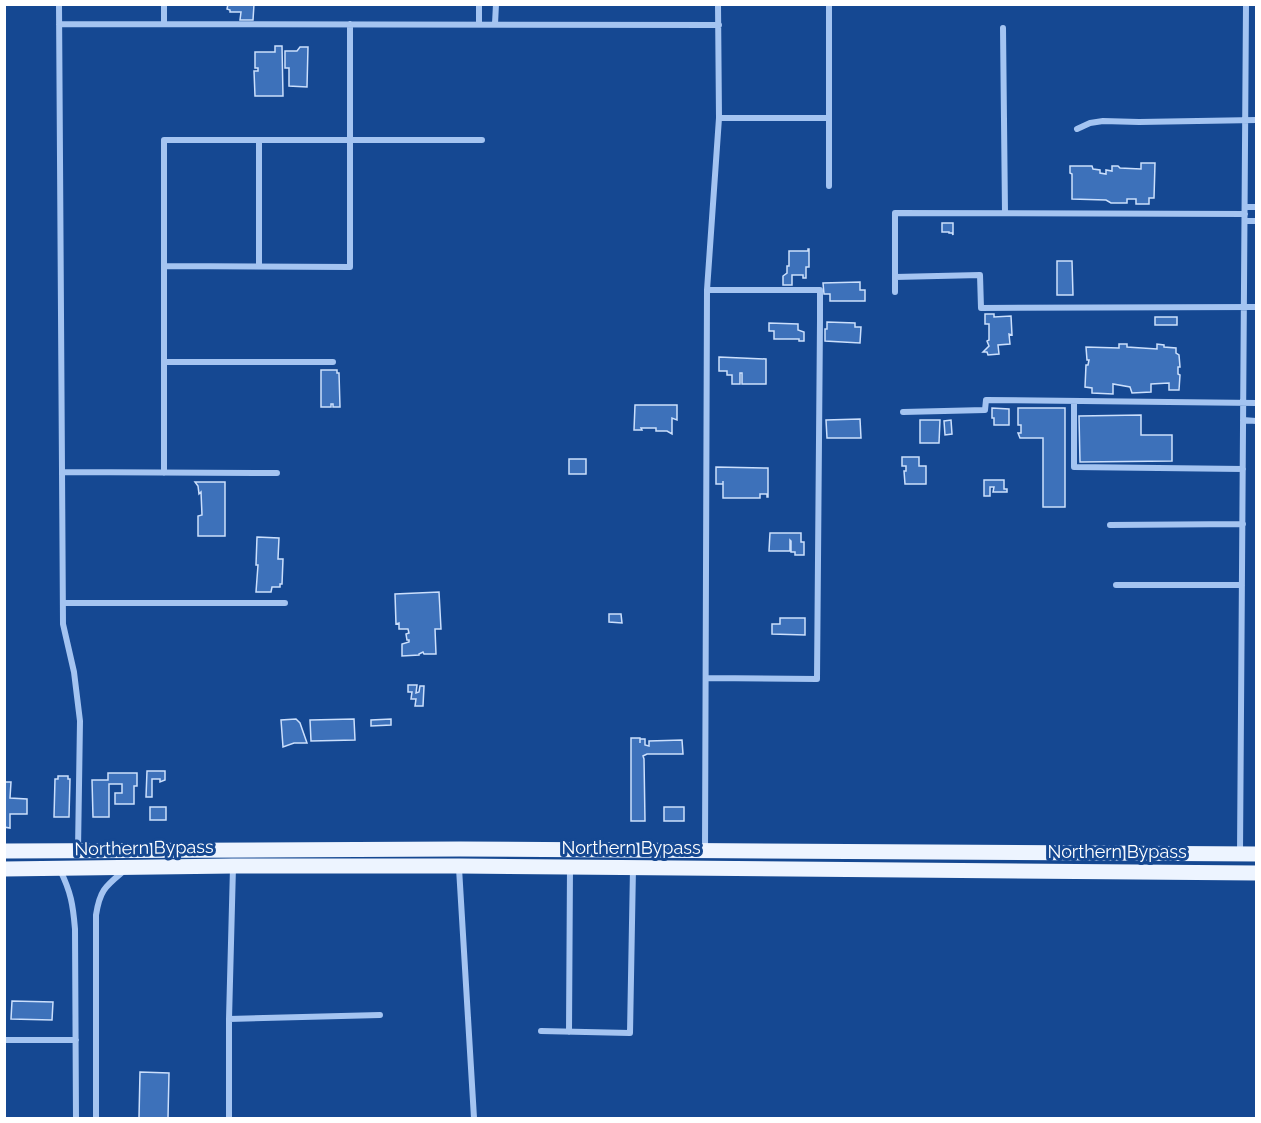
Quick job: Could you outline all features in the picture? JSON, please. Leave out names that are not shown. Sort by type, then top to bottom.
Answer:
[{"type":"main road","name":"Northern Bypass","points":[[4,851],[471,849],[1257,854]]},
{"type":"main road","points":[[300,850],[300,866]]},
{"type":"main road","name":"Northern Bypass","points":[[4,869],[459,866],[1257,873]]},
{"type":"street","points":[[59,4],[63,624],[74,672],[80,721],[78,851]]},
{"type":"street","points":[[164,4],[164,23]]},
{"type":"street","points":[[479,4],[479,24]]},
{"type":"street","points":[[495,24],[496,4]]},
{"type":"street","points":[[705,851],[707,290],[719,118],[718,4]]},
{"type":"street","points":[[829,4],[829,186]]},
{"type":"street","points":[[1240,854],[1246,4]]},
{"type":"street","points":[[59,24],[719,25]]},
{"type":"street","points":[[164,266],[350,267],[350,24]]},
{"type":"street","points":[[1003,28],[1005,213]]},
{"type":"street","points":[[719,118],[829,118]]},
{"type":"street","points":[[1077,129],[1090,123],[1103,121],[1257,120]]},
{"type":"street","points":[[164,473],[164,140],[482,140]]},
{"type":"street","points":[[259,140],[259,267]]},
{"type":"street","points":[[1245,214],[1257,207]]},
{"type":"street","points":[[895,292],[895,213],[1245,214],[1257,221]]},
{"type":"street","points":[[895,277],[980,275],[981,308],[1257,307]]},
{"type":"street","points":[[706,678],[817,679],[820,290],[707,290]]},
{"type":"street","points":[[164,362],[333,362]]},
{"type":"street","points":[[903,412],[986,410],[986,400],[1257,403]]},
{"type":"street","points":[[1074,402],[1074,466],[1243,469]]},
{"type":"street","points":[[1243,420],[1257,421]]},
{"type":"street","points":[[62,472],[277,473]]},
{"type":"street","points":[[1110,525],[1243,524]]},
{"type":"street","points":[[1116,585],[1242,585]]},
{"type":"street","points":[[63,603],[285,603]]},
{"type":"street","points":[[229,1119],[233,866]]},
{"type":"street","points":[[459,866],[474,1119]]},
{"type":"street","points":[[96,1119],[96,915],[99,897],[110,883],[128,867]]},
{"type":"street","points":[[569,1032],[570,867]]},
{"type":"street","points":[[541,1031],[630,1034],[633,867]]},
{"type":"street","points":[[60,869],[68,884],[73,902],[75,929],[75,1119]]},
{"type":"street","points":[[229,1019],[380,1015]]},
{"type":"street","points":[[4,1041],[75,1040]]},
{"type":"building","points":[[228,4],[254,4],[253,20],[240,20],[241,12],[230,12],[227,9]]},
{"type":"building","points":[[275,46],[282,46],[283,96],[255,96],[254,71],[258,71],[258,68],[255,68],[255,52],[275,52]]},
{"type":"building","points":[[300,47],[308,47],[307,87],[289,86],[289,68],[285,68],[285,51],[297,51]]},
{"type":"building","points":[[1141,163],[1155,163],[1154,198],[1149,198],[1149,204],[1136,204],[1136,199],[1127,199],[1127,203],[1111,203],[1106,200],[1072,199],[1070,166],[1092,166],[1093,169],[1100,170],[1100,173],[1106,174],[1106,170],[1112,171],[1112,166],[1141,169]]},
{"type":"building","points":[[942,223],[953,223],[953,235],[949,232],[942,232]]},
{"type":"building","points":[[808,249],[809,267],[806,267],[806,278],[803,278],[803,275],[792,275],[792,285],[783,285],[783,276],[787,273],[787,266],[789,266],[789,251],[808,251]]},
{"type":"building","points":[[1057,261],[1072,261],[1073,295],[1057,295]]},
{"type":"building","points":[[860,282],[860,290],[865,290],[865,301],[830,301],[830,294],[824,294],[823,283]]},
{"type":"building","points":[[985,314],[994,314],[994,317],[1011,316],[1010,344],[998,345],[999,354],[988,355],[987,352],[983,352],[989,346],[987,341],[989,340],[989,324],[985,324]]},
{"type":"building","points":[[1155,317],[1177,317],[1177,325],[1155,325]]},
{"type":"building","points":[[827,322],[855,323],[855,327],[861,327],[860,343],[825,341]]},
{"type":"building","points":[[769,323],[798,324],[798,330],[804,332],[804,341],[774,339],[774,331],[769,331]]},
{"type":"building","points":[[1119,344],[1127,344],[1127,347],[1157,349],[1157,344],[1176,348],[1180,367],[1178,367],[1179,390],[1169,390],[1169,383],[1151,384],[1151,392],[1132,393],[1130,387],[1113,384],[1113,394],[1092,393],[1092,388],[1085,387],[1086,365],[1089,360],[1087,360],[1086,347],[1119,348]]},
{"type":"building","points":[[719,357],[766,359],[766,384],[742,384],[742,373],[740,373],[740,384],[732,384],[732,375],[727,375],[727,371],[719,371]]},
{"type":"building","points":[[321,370],[337,370],[339,373],[340,407],[333,407],[331,404],[331,407],[321,407]]},
{"type":"building","points":[[635,405],[677,405],[677,420],[672,418],[672,434],[667,431],[656,431],[656,428],[634,430]]},
{"type":"building","points":[[992,408],[1009,409],[1009,425],[994,425]]},
{"type":"building","points":[[1018,408],[1065,408],[1065,507],[1043,507],[1043,438],[1020,438],[1018,433],[1021,433],[1021,425],[1018,425]]},
{"type":"building","points":[[1141,415],[1141,435],[1172,435],[1172,461],[1080,462],[1079,416]]},
{"type":"building","points":[[860,419],[861,438],[827,438],[826,420]]},
{"type":"building","points":[[920,420],[940,420],[939,443],[920,443]]},
{"type":"building","points":[[951,420],[952,434],[945,435],[944,421]]},
{"type":"building","points":[[902,457],[919,457],[919,466],[926,466],[926,484],[905,484],[906,466],[902,466]]},
{"type":"building","points":[[569,459],[586,459],[586,474],[569,474]]},
{"type":"building","points":[[716,467],[768,468],[768,497],[767,494],[760,494],[760,498],[723,498],[723,484],[716,484]]},
{"type":"building","points":[[984,480],[1004,480],[1004,489],[1007,489],[1007,492],[993,492],[994,487],[990,487],[990,496],[984,496]]},
{"type":"building","points":[[195,482],[225,482],[225,536],[198,536],[198,516],[202,515],[201,492],[199,494]]},
{"type":"building","points":[[770,533],[801,533],[804,555],[795,555],[795,552],[791,552],[790,540],[790,551],[769,551]]},
{"type":"building","points":[[257,537],[279,538],[278,559],[283,559],[282,584],[280,587],[272,587],[271,592],[256,592]]},
{"type":"building","points":[[439,592],[441,629],[435,629],[436,654],[424,654],[423,652],[419,655],[402,656],[402,644],[409,642],[406,634],[409,633],[408,629],[399,629],[399,623],[396,624],[395,594]]},
{"type":"building","points":[[609,614],[621,614],[622,623],[609,622]]},
{"type":"building","points":[[780,618],[805,618],[805,635],[772,634],[772,624],[780,624]]},
{"type":"building","points":[[408,685],[417,685],[416,693],[419,692],[420,686],[424,686],[423,706],[415,706],[416,699],[411,699],[412,692],[408,692]]},
{"type":"building","points":[[296,719],[300,723],[307,743],[294,743],[283,747],[281,720]]},
{"type":"building","points":[[354,719],[355,740],[311,741],[310,720]]},
{"type":"building","points":[[391,719],[391,725],[371,726],[371,720]]},
{"type":"building","points":[[631,738],[645,739],[645,745],[649,746],[649,741],[682,740],[683,754],[643,756],[645,821],[631,821]]},
{"type":"building","points":[[147,771],[165,771],[165,780],[160,782],[160,779],[152,779],[152,797],[146,797]]},
{"type":"building","points":[[108,773],[137,773],[134,804],[115,804],[115,793],[122,793],[122,784],[109,784],[109,817],[93,817],[92,780],[108,780]]},
{"type":"building","points":[[58,776],[68,776],[70,779],[69,817],[54,817],[55,779],[58,779]]},
{"type":"building","points":[[4,782],[11,782],[10,798],[27,799],[27,814],[10,814],[10,828],[4,827]]},
{"type":"building","points":[[150,807],[166,807],[166,820],[150,820]]},
{"type":"building","points":[[664,807],[684,807],[684,821],[664,821]]},
{"type":"building","points":[[12,1001],[53,1002],[52,1020],[11,1019]]},
{"type":"building","points":[[140,1072],[169,1073],[168,1118],[139,1118]]}]
